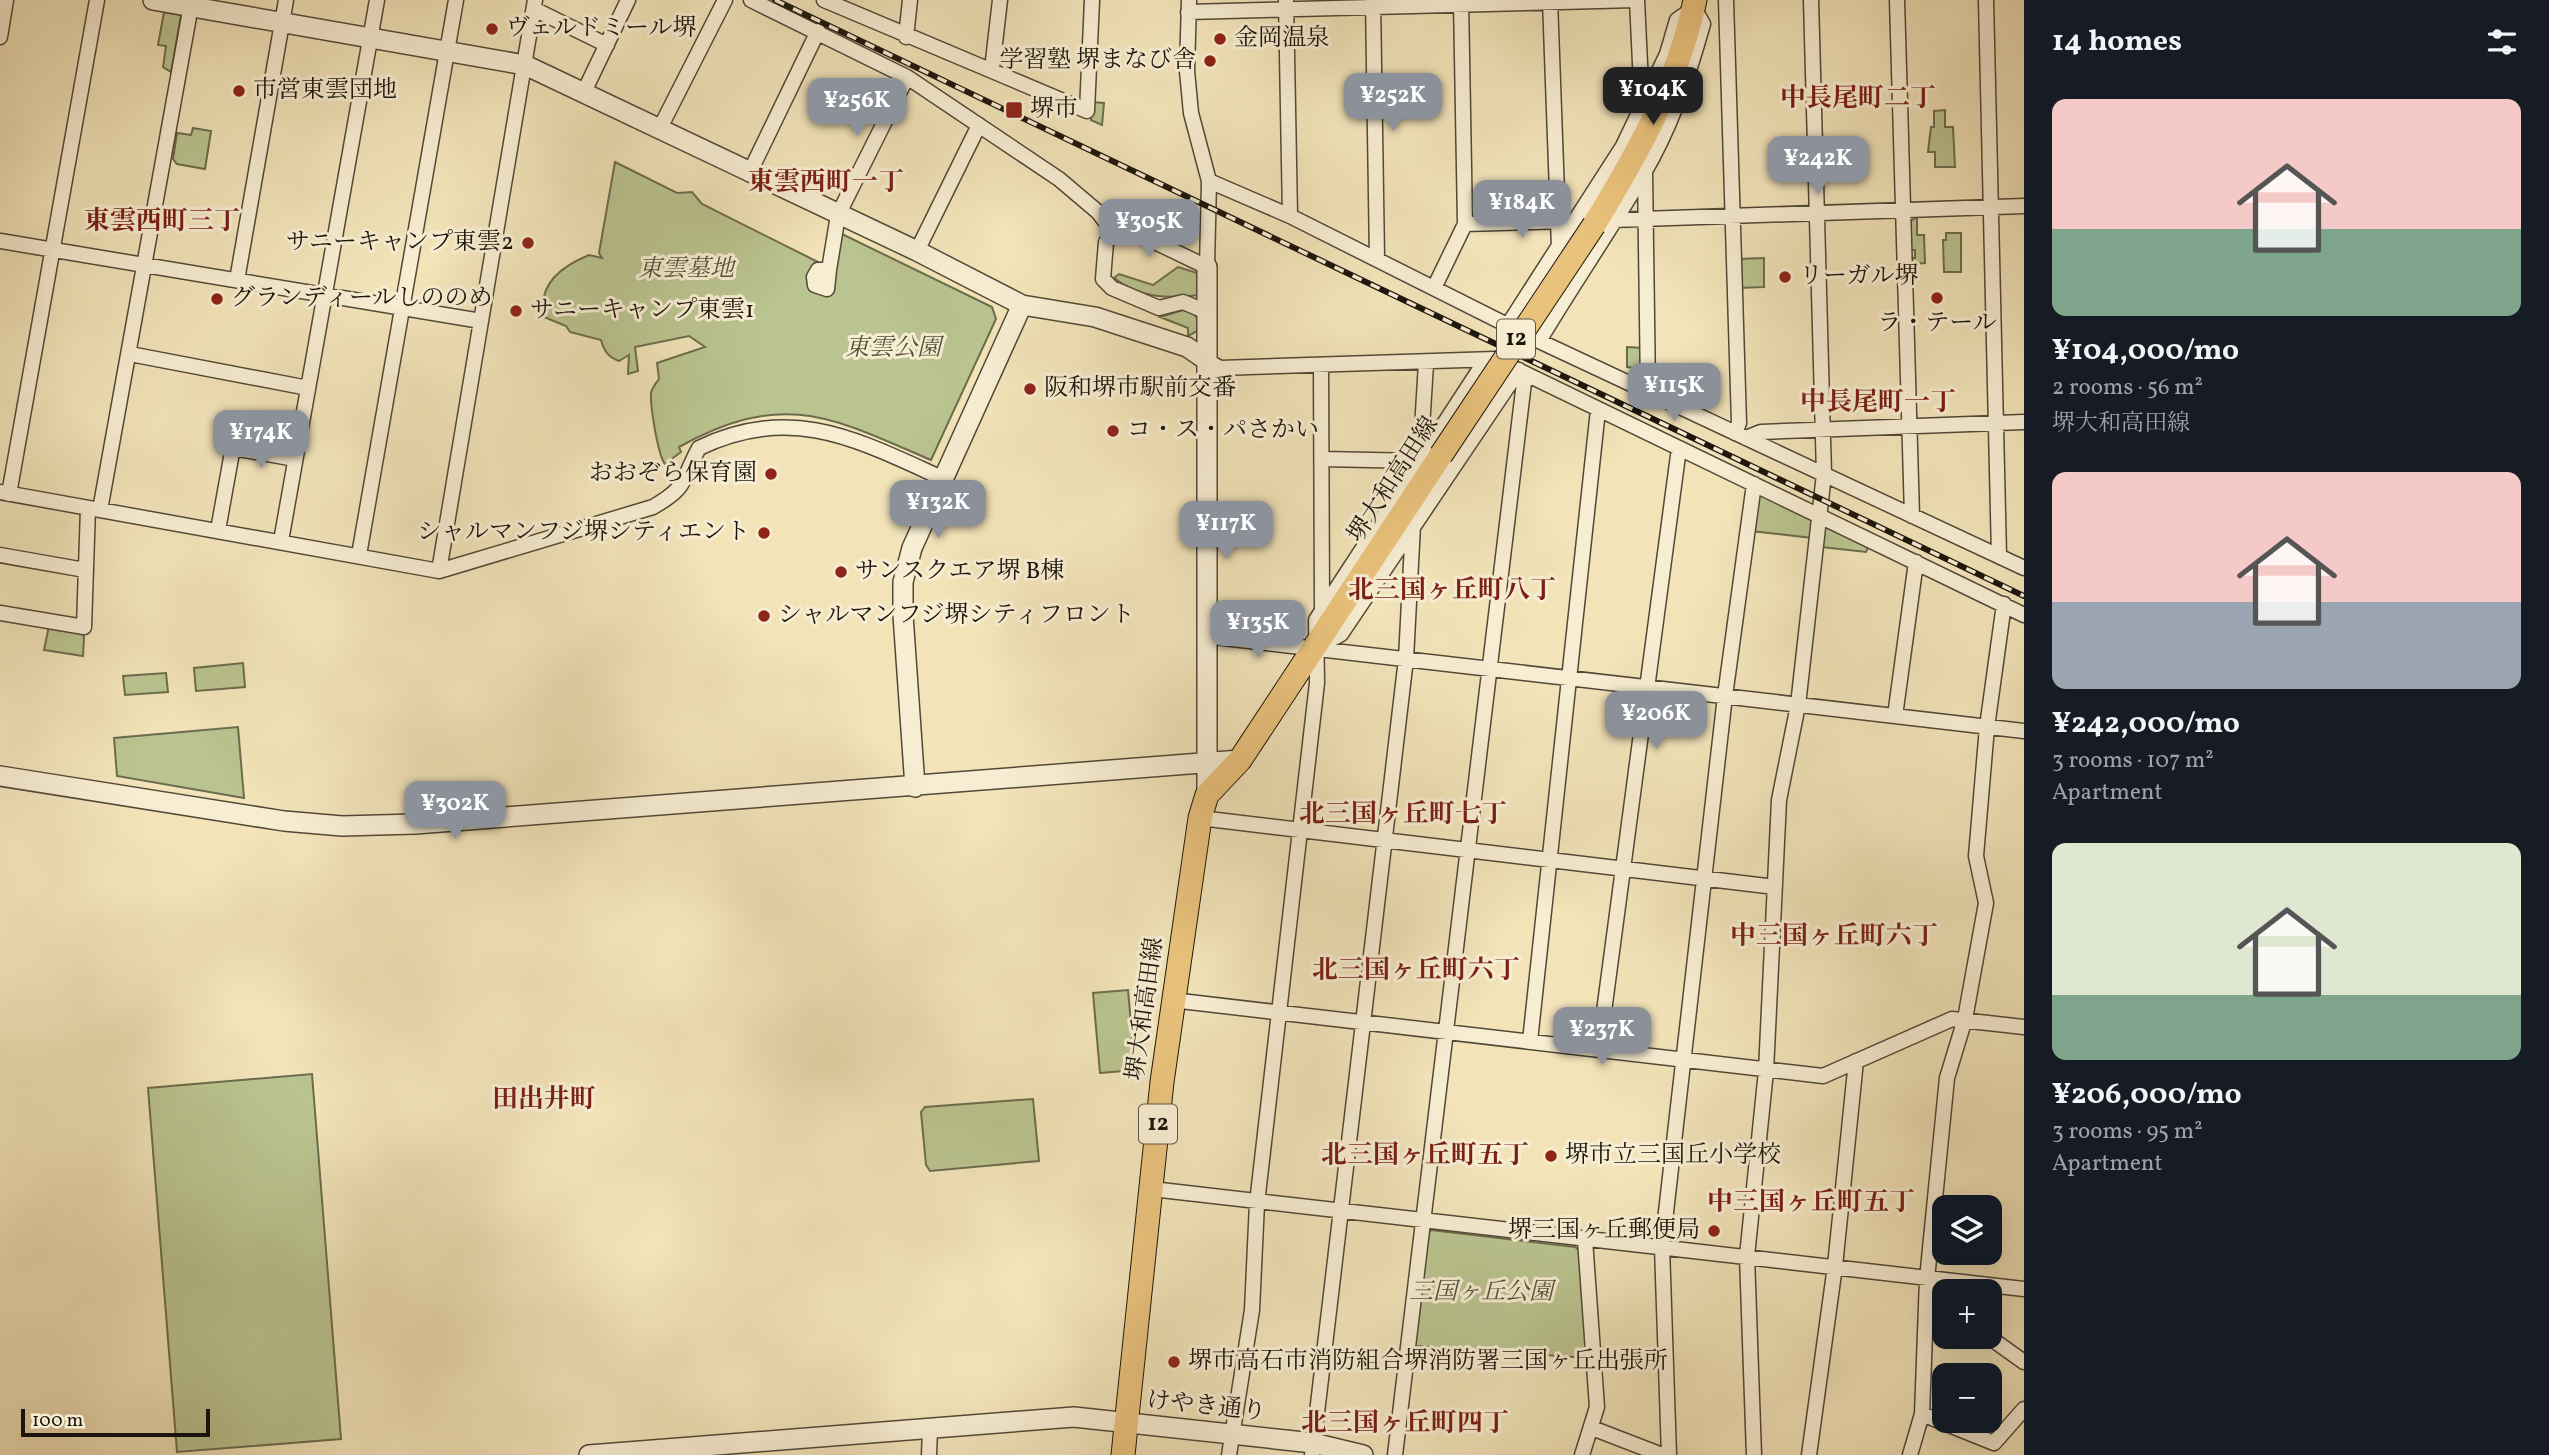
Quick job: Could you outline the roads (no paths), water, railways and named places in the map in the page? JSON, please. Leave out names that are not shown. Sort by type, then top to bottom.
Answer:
[{"type":"main road","name":"堺大和高田線","points":[[1123,1455],[1172,1000],[1200,818],[1207,795],[1240,760],[1315,649],[1431,458],[1595,222],[1638,152],[1663,102],[1694,4]]},
{"type":"street","points":[[0,37],[6,0]]},
{"type":"street","points":[[97,0],[52,250],[4,493],[439,571],[653,507],[674,495],[687,480],[699,448],[752,429],[784,426],[822,429],[848,436],[944,479]]},
{"type":"street","points":[[153,0],[191,3],[525,65],[749,174],[917,251],[1022,305],[1096,317],[1187,347],[1220,368],[1495,359],[2024,615]]},
{"type":"street","points":[[237,280],[286,0]]},
{"type":"street","points":[[281,541],[377,0]]},
{"type":"street","points":[[359,555],[456,0]]},
{"type":"street","points":[[583,94],[627,0]]},
{"type":"street","points":[[659,130],[725,0]]},
{"type":"street","points":[[751,0],[907,77],[1059,179],[1098,212],[1115,234]]},
{"type":"street","points":[[824,0],[906,37],[992,69],[1087,111],[1092,0]]},
{"type":"street","points":[[906,37],[910,0]]},
{"type":"street","points":[[992,69],[1000,0]]},
{"type":"street","points":[[1207,795],[1206,360],[1209,181],[1191,113],[1187,71],[1189,6],[1636,0],[1642,111]]},
{"type":"street","points":[[1726,0],[1731,216],[1741,436]]},
{"type":"street","points":[[1754,1455],[1747,1256],[1766,1071],[1779,800],[1798,705],[1824,474],[1811,0]]},
{"type":"street","points":[[1897,0],[1912,516]]},
{"type":"street","points":[[1986,0],[1999,556]]},
{"type":"street","points":[[1550,1],[1559,248]]},
{"type":"street","points":[[0,613],[84,627],[85,570],[94,509],[130,354],[191,3]]},
{"type":"street","points":[[1434,288],[1465,225],[1461,3]]},
{"type":"street","points":[[1373,4],[1377,258]]},
{"type":"street","points":[[1508,325],[1559,248],[1595,222],[1645,172],[1690,71],[1703,24],[1694,4],[1677,20],[1595,222],[1539,341]]},
{"type":"street","points":[[439,571],[535,5],[607,45]]},
{"type":"street","points":[[1286,5],[1290,216]]},
{"type":"street","points":[[749,174],[818,31]]},
{"type":"street","points":[[829,270],[838,215],[907,77]]},
{"type":"street","points":[[917,251],[979,125]]},
{"type":"street","points":[[1645,172],[1648,390]]},
{"type":"street","points":[[1209,181],[1290,216],[1539,341],[2024,568]]},
{"type":"street","points":[[1465,225],[2024,206]]},
{"type":"street","points":[[1207,267],[1130,230],[1115,234],[1106,242],[1103,254],[1103,279],[1112,288],[1159,308],[1183,302],[1207,312]]},
{"type":"street","points":[[0,241],[481,321]]},
{"type":"street","points":[[915,787],[903,582],[912,548],[1022,305]]},
{"type":"street","points":[[130,354],[239,377],[308,388]]},
{"type":"street","points":[[1229,1455],[1252,1310],[1257,1203],[1317,683],[1316,620],[1431,458],[1485,361]]},
{"type":"street","points":[[1426,363],[1431,458]]},
{"type":"street","points":[[1321,365],[1322,608]]},
{"type":"street","points":[[1315,649],[1341,634],[1413,524],[1522,372]]},
{"type":"street","points":[[1395,1455],[1491,670],[1522,372]]},
{"type":"street","points":[[1530,1041],[1598,410]]},
{"type":"street","points":[[218,530],[238,419],[300,430]]},
{"type":"street","points":[[1741,436],[1761,432],[2024,422]]},
{"type":"street","points":[[233,447],[295,458]]},
{"type":"street","points":[[1599,1049],[1679,448]]},
{"type":"street","points":[[1322,458],[1431,458]]},
{"type":"street","points":[[1669,1455],[1662,1248],[1682,1059],[1754,484]]},
{"type":"street","points":[[1313,1449],[1406,659],[1413,524]]},
{"type":"street","points":[[0,555],[85,570]]},
{"type":"street","points":[[1895,716],[1916,562]]},
{"type":"street","points":[[1910,1455],[1922,1414],[1927,1279],[1947,1078],[1965,1019],[1986,903],[1976,856],[1987,727],[2004,604]]},
{"type":"street","points":[[1206,636],[2024,731]]},
{"type":"street","points":[[0,775],[205,810],[342,826],[415,824],[1240,760]]},
{"type":"street","points":[[1200,818],[1775,887]]},
{"type":"street","points":[[1172,1000],[1823,1076],[1952,1018],[2024,1027]]},
{"type":"street","points":[[1809,1455],[1835,1266],[1856,1061]]},
{"type":"street","points":[[1152,1189],[2024,1289]]},
{"type":"street","points":[[1582,1455],[1597,1408],[1585,1240]]},
{"type":"street","points":[[1927,1310],[1932,1310]]},
{"type":"street","points":[[2002,1346],[2024,1362]]},
{"type":"street","points":[[1922,1414],[1994,1443],[2024,1409]]},
{"type":"street","name":"けやき通り","points":[[589,1455],[693,1451],[1074,1417],[1233,1433],[1313,1449],[1363,1455]]},
{"type":"street","points":[[1592,1428],[1662,1455]]},
{"type":"street","points":[[929,1455],[930,1429]]},
{"type":"railway","points":[[775,0],[2024,596]]},
{"type":"place","name":"ヴェルドミール堺","points":[[492,29]]},
{"type":"place","name":"金岡温泉","points":[[1220,39]]},
{"type":"place","name":"学習塾 堺まなび舎","points":[[1210,61]]},
{"type":"place","name":"市営東雲団地","points":[[239,91]]},
{"type":"place","name":"堺市","points":[[1014,110]]},
{"type":"place","name":"サニーキャンプ東雲2","points":[[528,243]]},
{"type":"place","name":"リーガル堺","points":[[1785,277]]},
{"type":"place","name":"ラ・テール","points":[[1937,298]]},
{"type":"place","name":"グランディールしののめ","points":[[217,299]]},
{"type":"place","name":"サニーキャンプ東雲1","points":[[516,311]]},
{"type":"place","name":"阪和堺市駅前交番","points":[[1030,389]]},
{"type":"place","name":"コ・ス・パさかい","points":[[1113,431]]},
{"type":"place","name":"おおぞら保育園","points":[[771,474]]},
{"type":"place","name":"シャルマンフジ堺シティエント","points":[[764,533]]},
{"type":"place","name":"サンスクエア堺 B棟","points":[[841,572]]},
{"type":"place","name":"シャルマンフジ堺シティフロント","points":[[764,616]]},
{"type":"place","name":"堺市立三国丘小学校","points":[[1551,1156]]},
{"type":"place","name":"堺三国ヶ丘郵便局","points":[[1714,1231]]},
{"type":"place","name":"堺市高石市消防組合堺消防署三国ヶ丘出張所","points":[[1174,1362]]},
{"type":"district","name":"中長尾町二丁","points":[[1858,99]]},
{"type":"district","name":"東雲西町一丁","points":[[826,183]]},
{"type":"district","name":"東雲西町三丁","points":[[162,222]]},
{"type":"district","name":"中長尾町一丁","points":[[1878,403]]},
{"type":"district","name":"北三国ヶ丘町八丁","points":[[1452,591]]},
{"type":"district","name":"北三国ヶ丘町七丁","points":[[1403,815]]},
{"type":"district","name":"中三国ヶ丘町六丁","points":[[1834,937]]},
{"type":"district","name":"北三国ヶ丘町六丁","points":[[1416,971]]},
{"type":"district","name":"田出井町","points":[[544,1100]]},
{"type":"district","name":"北三国ヶ丘町五丁","points":[[1425,1156]]},
{"type":"district","name":"中三国ヶ丘町五丁","points":[[1811,1203]]},
{"type":"district","name":"北三国ヶ丘町四丁","points":[[1405,1424]]},
{"type":"park label","name":"東雲墓地","points":[[686,270]]},
{"type":"park label","name":"東雲公園","points":[[893,349]]},
{"type":"park label","name":"三国ヶ丘公園","points":[[1481,1293]]}]
